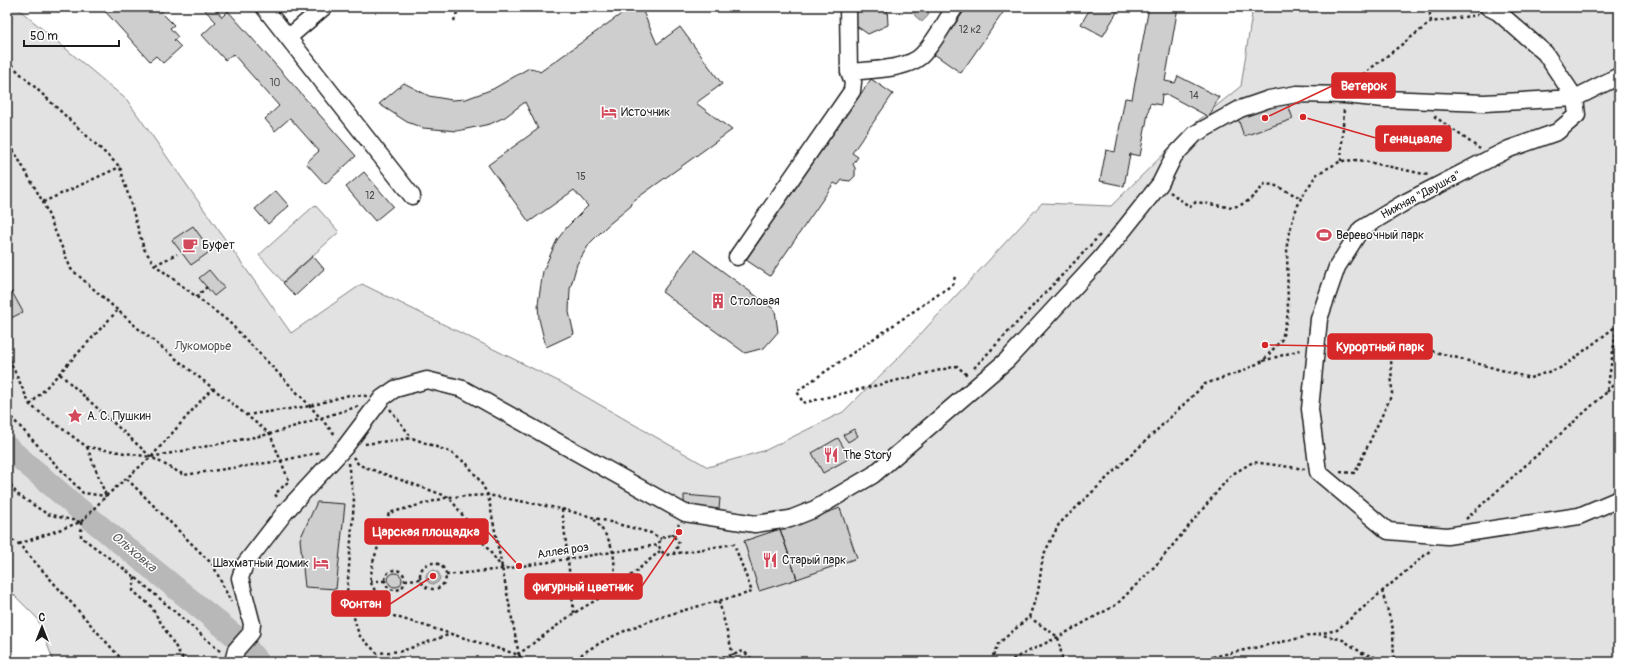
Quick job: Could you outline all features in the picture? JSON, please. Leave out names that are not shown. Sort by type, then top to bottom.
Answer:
[{"type":"lane","points":[[264,7],[412,196]]},
{"type":"lane","points":[[288,37],[324,7]]},
{"type":"lane","points":[[737,257],[852,92],[853,82],[848,72],[848,7]]},
{"type":"lane","points":[[848,72],[888,68],[912,61],[923,54],[955,7]]},
{"type":"lane","points":[[1488,7],[1498,12],[1545,53],[1575,98]]},
{"type":"lane","points":[[234,656],[251,633],[252,624],[240,578],[245,564],[286,511],[345,447],[382,398],[395,389],[427,380],[463,389],[685,513],[754,524],[790,519],[815,509],[873,475],[1007,360],[1101,258],[1160,184],[1174,156],[1195,134],[1240,109],[1269,99],[1298,94],[1345,95],[1384,99],[1484,103],[1575,98],[1619,76]]},
{"type":"lane","name":"Нижняя \"Двушка\"","points":[[1318,472],[1310,409],[1319,319],[1337,267],[1361,229],[1402,204],[1509,149],[1557,132],[1577,115],[1575,98]]},
{"type":"lane","points":[[1318,472],[1388,531],[1447,536],[1579,516],[1619,499]]},
{"type":"path","points":[[454,21],[459,7]]},
{"type":"path","points":[[1429,7],[1431,22]]},
{"type":"path","points":[[1341,161],[1345,95],[1348,86],[1431,22],[1468,16]]},
{"type":"path","points":[[7,61],[120,167],[144,249],[155,265],[228,321],[322,419],[359,465],[449,497],[503,569]]},
{"type":"path","points":[[1432,115],[1438,117],[1491,158]]},
{"type":"path","points":[[7,139],[42,202],[71,270],[118,311],[270,434],[289,481],[275,494],[286,511]]},
{"type":"path","points":[[1263,361],[1282,339],[1288,314],[1287,243],[1294,215],[1301,198],[1317,174],[1341,161],[1359,160],[1450,180]]},
{"type":"path","points":[[42,202],[120,167]]},
{"type":"path","points":[[1160,184],[1190,207],[1196,202],[1238,208],[1251,200],[1265,184],[1274,185],[1301,198]]},
{"type":"path","points":[[961,380],[1103,231]]},
{"type":"path","points":[[1607,392],[1618,325],[1617,259],[1619,253]]},
{"type":"path","points":[[155,265],[177,254]]},
{"type":"path","points":[[955,278],[952,285],[798,391],[803,403],[957,366],[967,375]]},
{"type":"path","points":[[196,297],[207,287]]},
{"type":"path","points":[[30,405],[118,311]]},
{"type":"path","points":[[1007,662],[1058,637],[1116,605],[1158,563],[1231,475],[1253,462],[1318,472],[1355,473],[1392,394],[1391,356],[1407,344],[1530,378],[1563,367],[1618,325]]},
{"type":"path","points":[[994,662],[993,656],[998,644],[1029,617],[1038,592],[1043,556],[1059,524],[1204,384],[1240,372],[1263,361],[1317,345]]},
{"type":"path","points":[[7,354],[30,405],[87,447],[151,457],[270,434],[322,419],[382,398]]},
{"type":"path","points":[[60,374],[151,457],[184,475],[280,461],[323,452]]},
{"type":"path","points":[[1465,520],[1607,392],[1619,378]]},
{"type":"path","points":[[19,544],[81,522],[106,496],[151,457],[212,388]]},
{"type":"path","points":[[245,415],[310,406],[350,395],[382,398],[412,438]]},
{"type":"path","points":[[7,413],[83,493],[106,496]]},
{"type":"path","points":[[345,447],[412,438],[450,452],[467,464],[480,481],[488,495],[519,655],[525,662]]},
{"type":"path","points":[[87,447],[106,496]]},
{"type":"path","points":[[345,447],[354,501],[347,593],[359,635],[377,653],[402,651],[451,634]]},
{"type":"path","points":[[127,479],[213,565],[232,604]]},
{"type":"path","points":[[7,480],[17,494],[47,514],[81,522]]},
{"type":"path","points":[[519,655],[387,614],[370,581],[373,562],[389,513],[449,497],[488,495],[562,509],[593,519],[651,533],[660,539]]},
{"type":"path","points":[[562,509],[574,613]]},
{"type":"path","points":[[593,519],[607,535],[614,552],[615,589]]},
{"type":"path","points":[[81,522],[81,537],[135,577],[223,654],[234,656]]},
{"type":"path","points":[[571,662],[586,650],[627,628],[752,592],[734,544],[674,554],[666,555],[660,551],[658,546],[660,539],[666,535],[677,539],[679,544],[674,554]]},
{"type":"path","points":[[1189,662],[1337,630],[1447,536]]},
{"type":"path","points":[[7,537],[19,544],[124,662]]},
{"type":"path","name":"Аллея роз","points":[[446,575],[503,569],[658,546]]},
{"type":"path","points":[[508,662],[574,613],[615,589],[660,551]]},
{"type":"path","points":[[432,564],[440,565],[446,575],[446,580],[441,587],[433,590],[425,586],[421,579],[424,567],[432,564]]},
{"type":"path","points":[[392,571],[401,573],[405,580],[401,588],[393,590],[389,588],[385,581],[386,576],[392,571]]},
{"type":"path","points":[[135,577],[133,591],[150,605],[185,662]]},
{"type":"path","points":[[405,580],[421,579]]},
{"type":"path","points":[[370,581],[385,581]]},
{"type":"path","points":[[1382,591],[1393,629],[1394,662]]},
{"type":"path","points":[[719,601],[733,655]]},
{"type":"path","points":[[1029,617],[1058,637],[1063,662]]},
{"type":"path","points":[[1317,634],[1343,640],[1362,653],[1390,662]]},
{"type":"path","points":[[687,662],[733,655],[743,651],[752,659],[749,662]]},
{"type":"green space","name":"Лукоморье","points":[[7,7],[16,7],[127,100],[291,333],[362,284],[562,383],[708,467],[766,450],[843,412],[900,356],[1042,203],[1111,206],[1194,124],[1241,86],[1253,7],[1619,7],[1619,662],[54,662],[37,618],[7,588]]},
{"type":"green space","points":[[315,205],[339,232],[283,282],[259,255]]},
{"type":"shaded area","points":[[912,7],[930,7],[928,16],[922,22],[915,16]]},
{"type":"shaded area","points":[[430,570],[436,570],[440,574],[440,580],[436,584],[430,584],[426,580],[426,574]]},
{"type":"building","points":[[106,7],[167,7],[161,12],[174,25],[170,28],[178,37],[174,40],[181,47],[163,63],[156,56],[150,61],[103,9]]},
{"type":"building","points":[[202,7],[214,7],[222,17],[228,11],[356,156],[325,184],[306,163],[319,151],[290,118],[275,131],[265,119],[279,106],[233,54],[225,60],[202,35],[216,22]]},
{"type":"building","points":[[280,7],[290,7],[285,12]]},
{"type":"building","points":[[631,7],[641,7],[657,44],[680,27],[722,84],[696,103],[732,130],[633,201],[631,206],[608,225],[590,243],[577,264],[570,289],[569,312],[574,334],[546,347],[539,319],[538,304],[543,271],[557,240],[567,227],[588,206],[574,190],[529,222],[488,165],[538,129],[525,102],[505,117],[490,124],[457,131],[423,128],[407,122],[379,104],[404,83],[429,96],[452,100],[466,99],[493,89],[529,68],[540,72]]},
{"type":"building","points":[[855,7],[887,7],[888,25],[868,34],[855,25]]},
{"type":"building","points":[[967,7],[1007,7],[961,73],[934,54]]},
{"type":"building","points":[[1091,7],[1120,7],[1103,36],[1081,24]]},
{"type":"building","points":[[1149,7],[1178,7],[1165,81],[1175,83],[1178,76],[1219,97],[1209,117],[1168,95],[1162,94],[1161,105],[1150,103],[1140,156],[1130,154],[1124,186],[1100,181],[1106,150],[1115,152],[1125,98],[1132,99]]},
{"type":"building","points":[[871,79],[893,94],[852,153],[858,157],[853,164],[855,168],[855,176],[850,181],[842,180],[838,185],[834,183],[770,276],[746,260]]},
{"type":"building","points":[[1286,99],[1293,119],[1244,136],[1237,116]]},
{"type":"building","points":[[364,172],[393,206],[375,221],[346,187]]},
{"type":"building","points":[[276,191],[289,206],[268,224],[255,209]]},
{"type":"building","points":[[193,226],[211,251],[191,265],[172,240]]},
{"type":"building","name":"Столовая","points":[[694,250],[775,310],[778,332],[764,348],[745,353],[662,292]]},
{"type":"building","points":[[313,256],[324,269],[295,296],[283,283]]},
{"type":"building","points":[[209,270],[224,288],[214,296],[199,278]]},
{"type":"building","points":[[12,292],[23,312],[7,320],[7,294]]},
{"type":"building","points":[[854,429],[858,436],[848,442],[843,435]]},
{"type":"building","name":"The Story","points":[[838,438],[850,458],[823,473],[812,453]]},
{"type":"building","points":[[684,495],[720,498],[719,509],[706,508],[705,512],[684,506]]},
{"type":"building","name":"Шахматный домик","points":[[317,502],[345,504],[336,589],[305,587],[300,539]]},
{"type":"building","points":[[840,508],[857,558],[797,579],[780,529]]},
{"type":"building","name":"Старый парк","points":[[780,529],[797,579],[759,591],[744,541]]},
{"type":"building","points":[[392,573],[398,573],[402,577],[402,583],[398,587],[392,587],[388,583],[388,577]]},
{"type":"building","points":[[7,654],[12,662],[7,662]]},
{"type":"waterway","name":"Ольховка","points":[[7,447],[80,510],[241,641],[258,662]]},
{"type":"place","name":"Источник","points":[[609,112]]},
{"type":"place","name":"Генацвале","points":[[1303,117]]},
{"type":"place","name":"Ветерок","points":[[1265,118]]},
{"type":"place","name":"Веревочный парк","points":[[1324,235]]},
{"type":"place","name":"Буфет","points":[[190,245]]},
{"type":"place","name":"Столовая","points":[[718,301]]},
{"type":"place","name":"Курортный парк","points":[[1265,345]]},
{"type":"place","name":"А. С. Пушкин","points":[[75,416]]},
{"type":"place","name":"The Story","points":[[831,455]]},
{"type":"place","name":"фигурный цветник","points":[[679,532]]},
{"type":"place","name":"Старый парк","points":[[770,560]]},
{"type":"place","name":"Шахматный домик","points":[[321,563]]},
{"type":"place","name":"Царская площадка","points":[[519,566]]},
{"type":"place","name":"Фонтан","points":[[433,576]]}]
